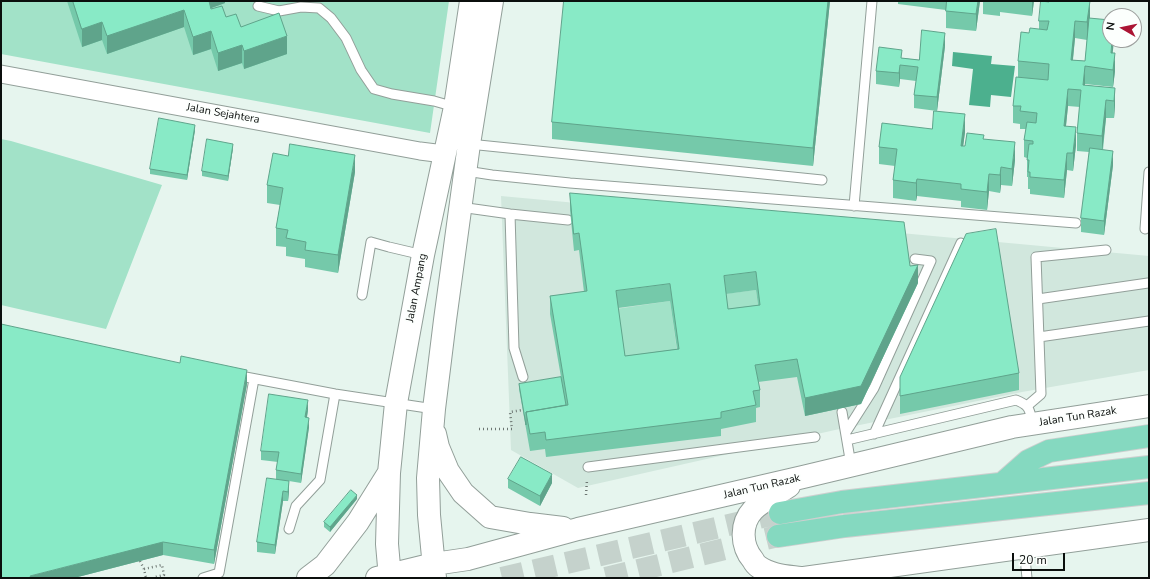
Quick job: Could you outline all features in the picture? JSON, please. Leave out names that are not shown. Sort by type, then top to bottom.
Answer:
[{"type":"main road","name":"Jalan Ampang","points":[[385,577],[389,473],[396,403],[444,154],[455,107],[471,1]]},
{"type":"main road","points":[[434,571],[428,515],[428,478],[434,415],[460,207],[492,1]]},
{"type":"main road","name":"Jalan Tun Razak","points":[[385,577],[434,571],[468,559],[578,529],[1012,427],[1030,415],[1149,406]]},
{"type":"main road","points":[[434,415],[438,447],[448,471],[463,492],[490,517],[530,524],[578,529]]},
{"type":"main road","points":[[1012,427],[1047,435],[1149,420]]},
{"type":"main road","points":[[1002,483],[1028,461],[1049,451],[1149,436]]},
{"type":"main road","points":[[780,512],[842,502],[1149,467]]},
{"type":"main road","points":[[308,578],[325,565],[358,522],[389,473]]},
{"type":"main road","points":[[803,477],[753,510],[748,517],[743,531],[744,546],[747,554],[758,567],[771,573],[809,578],[846,575],[1024,547],[1149,530]]},
{"type":"main road","points":[[778,536],[844,526],[1149,493]]},
{"type":"street","name":"Jalan Sejahtera","points":[[1,74],[444,154]]},
{"type":"lane","points":[[854,206],[872,1]]},
{"type":"lane","points":[[258,6],[279,11],[301,7],[319,8],[331,18],[346,38],[362,70],[374,89],[392,94],[434,101],[455,107]]},
{"type":"lane","points":[[469,144],[822,180]]},
{"type":"lane","points":[[466,171],[554,181],[1076,223]]},
{"type":"lane","points":[[1144,229],[1149,172]]},
{"type":"lane","points":[[460,207],[568,220]]},
{"type":"lane","points":[[510,214],[514,348],[522,377]]},
{"type":"lane","points":[[362,295],[371,242],[424,255]]},
{"type":"lane","points":[[874,434],[961,243]]},
{"type":"lane","points":[[1030,415],[1041,394],[1036,257],[1106,250]]},
{"type":"lane","points":[[846,436],[874,388],[930,261],[915,259]]},
{"type":"lane","points":[[1038,299],[1148,284]]},
{"type":"lane","points":[[1039,337],[1149,321]]},
{"type":"lane","points":[[223,373],[335,394],[396,403],[434,415]]},
{"type":"lane","points":[[203,578],[219,573],[254,379]]},
{"type":"lane","points":[[289,529],[296,506],[320,480],[335,394]]},
{"type":"lane","points":[[846,436],[874,434],[1016,400],[1024,403],[1030,415]]},
{"type":"lane","points":[[842,412],[851,466]]},
{"type":"lane","points":[[588,467],[815,437]]},
{"type":"lane","points":[[1024,547],[1027,578]]},
{"type":"path","points":[[479,429],[512,429],[510,412],[523,410]]},
{"type":"path","points":[[140,561],[146,578]]},
{"type":"path","points":[[144,569],[162,566],[164,575],[155,578]]},
{"type":"shaded area","points":[[1,1],[449,1],[430,133],[1,54]]},
{"type":"shaded area","points":[[953,52],[992,56],[991,64],[1015,66],[1011,97],[991,95],[990,107],[969,105],[973,69],[952,66]]},
{"type":"shaded area","points":[[1,139],[162,185],[106,329],[1,305]]},
{"type":"shaded area","points":[[501,196],[1149,256],[1149,370],[1022,392],[835,430],[578,488],[511,450]]},
{"type":"shaded area","points":[[756,290],[760,322],[728,327],[724,294]]},
{"type":"shaded area","points":[[670,301],[679,366],[625,374],[616,309]]},
{"type":"building","points":[[73,1],[209,1],[211,9],[222,6],[226,17],[236,14],[241,27],[279,13],[287,36],[244,51],[242,45],[218,53],[211,31],[193,37],[184,10],[107,36],[102,22],[82,29]]},
{"type":"building","points":[[564,1],[828,1],[813,148],[552,122]]},
{"type":"building","points":[[947,1],[978,1],[976,14],[946,11]]},
{"type":"building","points":[[1041,1],[1090,1],[1087,22],[1075,21],[1071,60],[1085,61],[1089,18],[1102,19],[1102,48],[1111,48],[1111,53],[1115,53],[1113,70],[1085,66],[1083,85],[1115,88],[1114,101],[1106,100],[1102,136],[1077,133],[1081,90],[1068,89],[1064,126],[1076,127],[1073,153],[1067,153],[1064,180],[1030,177],[1030,172],[1028,172],[1029,160],[1027,160],[1029,144],[1033,144],[1033,141],[1024,140],[1027,122],[1036,123],[1037,113],[1020,111],[1021,106],[1013,106],[1016,77],[1048,80],[1049,64],[1018,61],[1021,32],[1029,33],[1030,28],[1047,30],[1049,21],[1039,21]]},
{"type":"building","points":[[922,30],[945,33],[937,97],[914,95],[918,67],[900,65],[899,73],[876,71],[879,47],[902,50],[901,58],[919,60]]},
{"type":"building","points":[[934,111],[965,114],[961,146],[965,146],[967,133],[984,135],[983,139],[1015,142],[1012,169],[1001,167],[1000,175],[989,174],[987,192],[961,189],[961,184],[917,179],[916,183],[893,180],[897,149],[879,147],[882,123],[932,129]]},
{"type":"building","points":[[159,118],[195,125],[187,175],[150,169]]},
{"type":"building","points":[[207,139],[233,144],[228,176],[202,171]]},
{"type":"building","points":[[290,144],[355,155],[338,255],[305,250],[306,242],[286,238],[288,230],[276,228],[283,188],[267,185],[273,153],[288,156]]},
{"type":"building","points":[[1090,148],[1113,151],[1104,221],[1081,218]]},
{"type":"building","points":[[570,193],[904,222],[910,266],[918,265],[861,386],[805,398],[797,359],[755,365],[760,390],[753,391],[756,405],[721,412],[721,418],[546,440],[545,432],[530,434],[526,412],[568,405],[550,296],[587,291],[579,233],[574,234]],"holes":[[[756,272],[760,305],[728,309],[724,276]],[[670,284],[679,349],[625,356],[616,291]]]},
{"type":"building","points":[[996,229],[1019,373],[900,396],[900,377],[966,234]]},
{"type":"building","points":[[1,324],[180,363],[181,356],[247,370],[214,550],[163,542],[30,576],[31,578],[1,578]]},
{"type":"building","points":[[561,377],[566,405],[526,412],[526,425],[519,384]]},
{"type":"building","points":[[269,394],[308,400],[305,417],[309,418],[301,474],[276,470],[279,452],[261,451]]},
{"type":"building","points":[[521,457],[552,474],[540,496],[508,479]]},
{"type":"building","points":[[267,478],[289,481],[288,492],[283,491],[275,545],[257,542]]},
{"type":"building","points":[[351,490],[357,495],[330,527],[324,522]]},
{"type":"tunnel","points":[[502,578],[780,513]]},
{"type":"tunnel","points":[[606,578],[778,536]]}]
